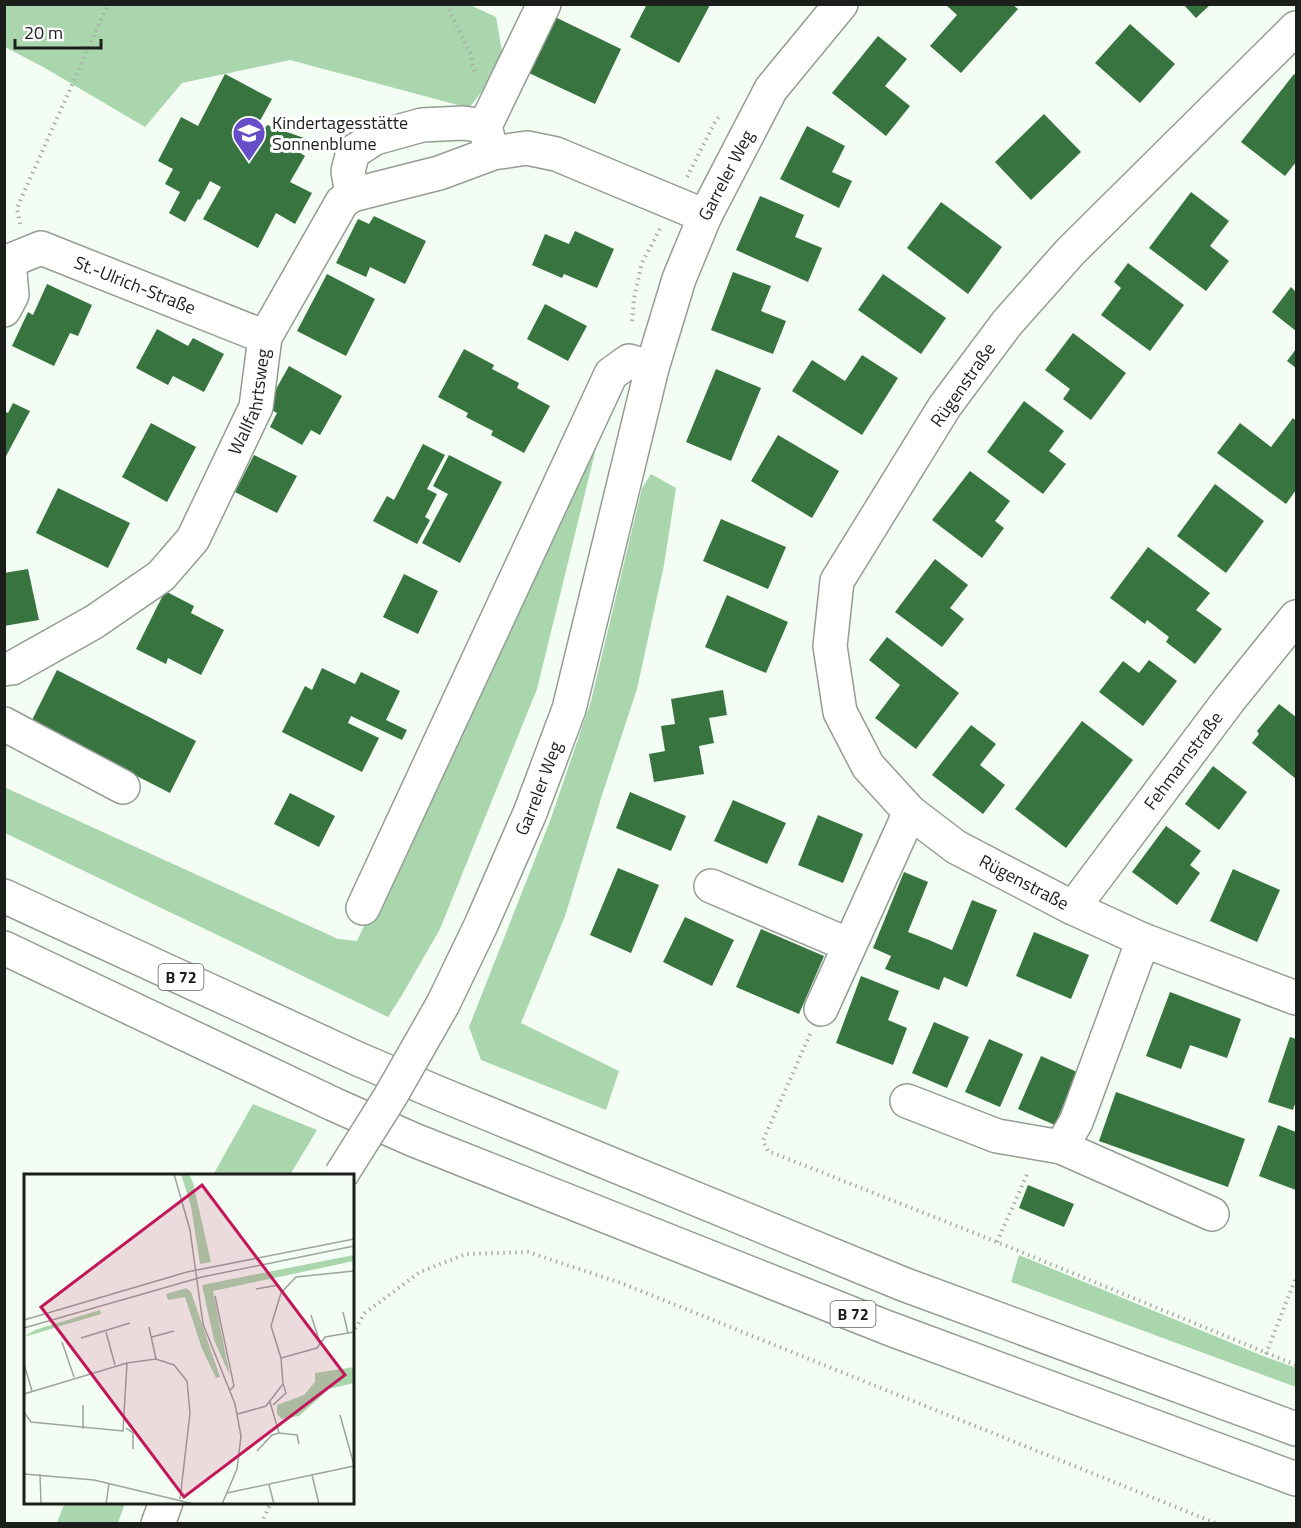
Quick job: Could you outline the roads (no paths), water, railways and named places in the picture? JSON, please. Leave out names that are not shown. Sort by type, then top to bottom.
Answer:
[{"type":"main road","points":[[544,4],[489,140],[439,173],[352,195],[348,171],[353,152],[375,138],[422,125],[463,123],[489,140],[556,154],[705,216]]},
{"type":"main road","name":"Garreler Weg","points":[[342,1174],[390,1097],[443,1004],[481,925],[530,813],[569,709],[640,365],[680,279],[705,216],[771,88],[841,4]]},
{"type":"main road","name":"Rügenstraße","points":[[1296,28],[1070,252],[1007,323],[945,406],[837,581],[830,646],[840,712],[868,766],[910,813],[956,847],[1073,908],[1143,940],[1296,998]]},
{"type":"main road","name":"Wallfahrtsweg","points":[[7,675],[94,622],[161,576],[193,539],[256,407],[265,337],[342,202],[352,195]]},
{"type":"main road","name":"St.-Ulrich-Straße","points":[[13,260],[41,248],[265,337]]},
{"type":"main road","points":[[4,310],[12,296],[13,260]]},
{"type":"main road","name":"Garreler Weg","points":[[363,908],[612,374],[640,365]]},
{"type":"main road","name":"Fehmarnstraße","points":[[1073,908],[1229,700],[1296,617]]},
{"type":"main road","points":[[4,724],[123,787]]},
{"type":"main road","points":[[821,1009],[910,813]]},
{"type":"main road","points":[[711,886],[849,945]]},
{"type":"main road","name":"B 72","points":[[4,896],[358,1059],[438,1093],[903,1284],[1296,1428]]},
{"type":"main road","points":[[1061,1147],[1076,1122],[1143,940]]},
{"type":"main road","name":"B 72","points":[[4,948],[322,1099],[414,1140],[888,1328],[1296,1479]]},
{"type":"main road","points":[[907,1101],[997,1136],[1061,1147],[1212,1214]]},
{"type":"main road","points":[[158,1524],[166,1504]]},
{"type":"place","name":"Kindertagesstätte Sonnenblume","points":[[249,162]]}]
